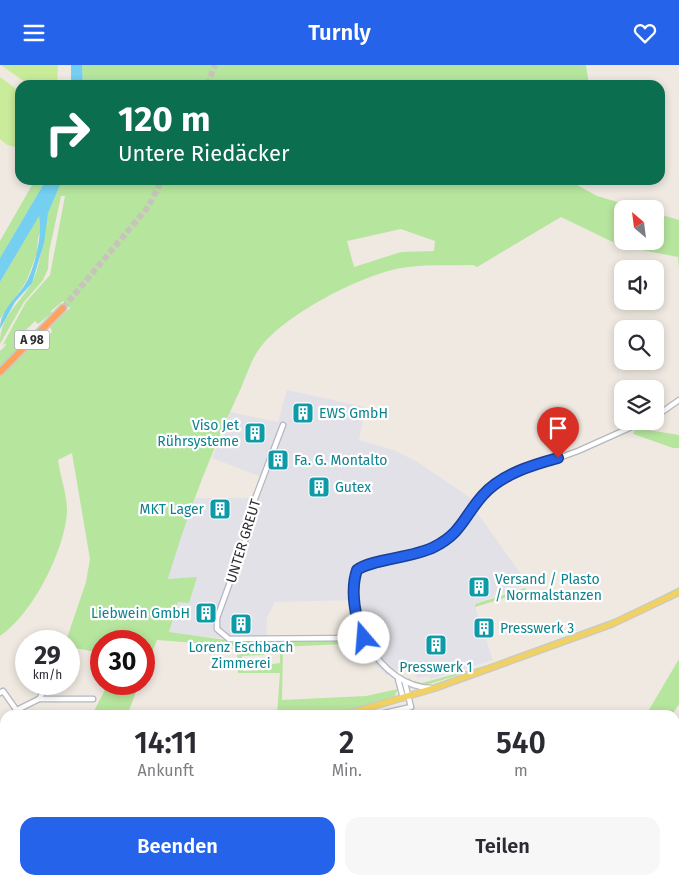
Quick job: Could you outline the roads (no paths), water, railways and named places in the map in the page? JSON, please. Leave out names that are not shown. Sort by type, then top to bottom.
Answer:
[{"type":"highway","name":"A 98","points":[[0,372],[64,308]]},
{"type":"main road","points":[[362,710],[435,688],[612,624],[679,592]]},
{"type":"street","points":[[664,411],[679,401]]},
{"type":"street","name":"UNTER GREUT","points":[[282,425],[245,525],[246,538],[217,618],[217,629],[229,639],[364,638]]},
{"type":"street","points":[[435,688],[414,687],[398,679],[375,655],[364,638],[357,617],[354,596],[354,577],[359,568],[434,547],[451,537],[483,495],[499,482],[529,467],[578,451],[625,430]]},
{"type":"street","points":[[398,679],[405,698],[411,707],[398,710]]},
{"type":"street","points":[[405,682],[405,698]]},
{"type":"street","points":[[2,692],[17,710]]},
{"type":"street","points":[[23,710],[39,699],[41,695]]},
{"type":"street","points":[[39,699],[94,699]]},
{"type":"water","points":[[71,65],[82,65],[83,80],[71,80]]},
{"type":"water","points":[[43,185],[60,185],[48,213],[44,243],[32,283],[15,302],[0,329],[6,310],[26,283],[32,268],[39,240],[39,216],[0,282],[0,258]]},
{"type":"tunnel","points":[[209,80],[215,65]]},
{"type":"tunnel","points":[[63,308],[148,207],[159,185]]},
{"type":"place","name":"EWS GmbH","points":[[303,413]]},
{"type":"place","name":"Viso Jet Rührsysteme","points":[[255,433]]},
{"type":"place","name":"Fa. G. Montalto","points":[[278,460]]},
{"type":"place","name":"Gutex","points":[[319,487]]},
{"type":"place","name":"MKT Lager","points":[[220,509]]},
{"type":"place","name":"Versand / Plasto / Normalstanzen","points":[[479,587]]},
{"type":"place","name":"Liebwein GmbH","points":[[206,613]]},
{"type":"place","name":"Lorenz Eschbach Zimmerei","points":[[241,624]]},
{"type":"place","name":"Presswerk 3","points":[[484,628]]},
{"type":"place","name":"Presswerk 1","points":[[436,645]]}]
